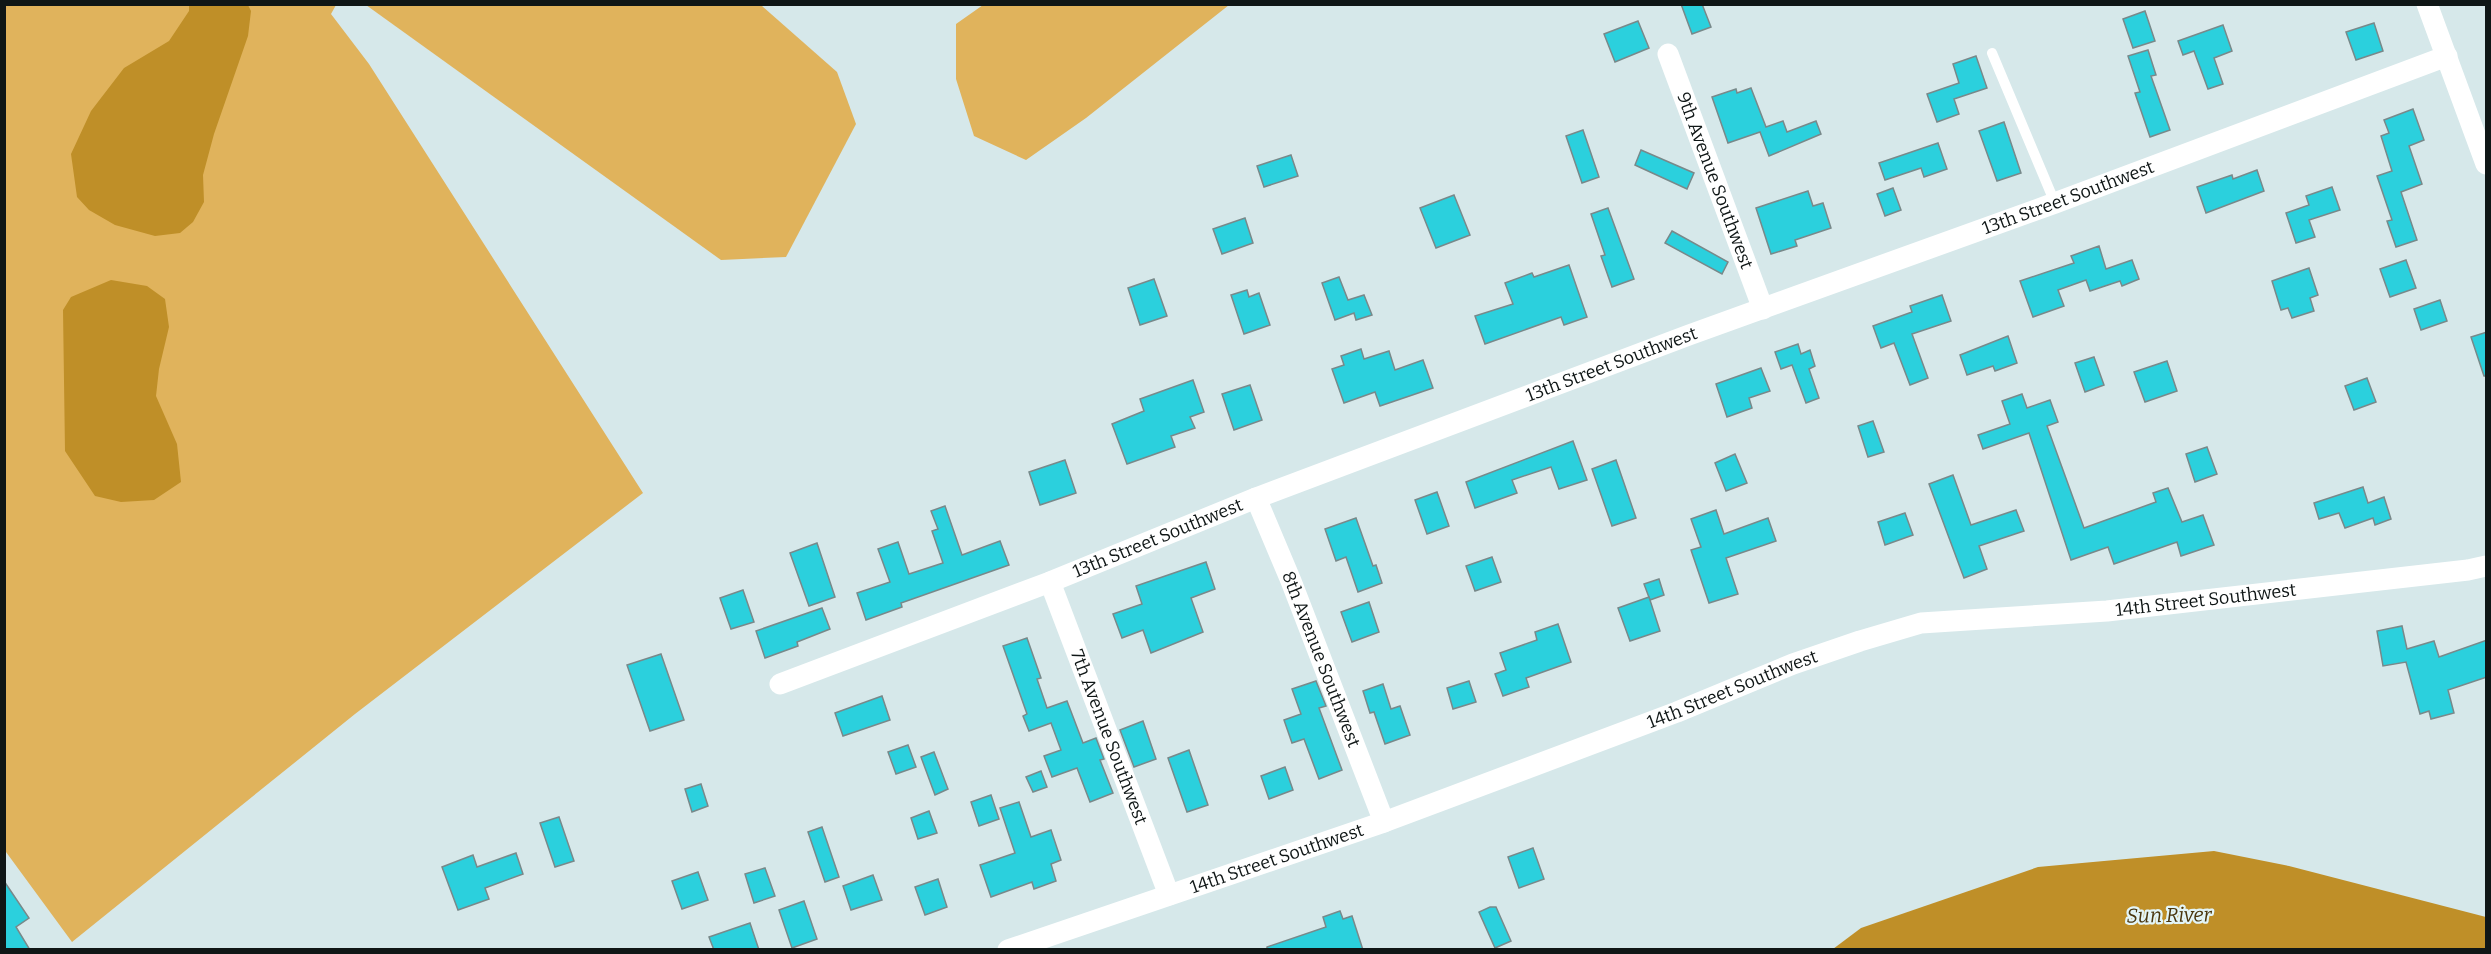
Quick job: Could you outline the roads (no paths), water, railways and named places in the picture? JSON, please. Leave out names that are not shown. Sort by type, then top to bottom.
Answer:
[{"type":"street","points":[[2427,4],[2487,164]]},
{"type":"street","name":"9th Avenue Southwest","points":[[1668,54],[1762,309]]},
{"type":"street","name":"13th Street Southwest","points":[[780,684],[1050,582],[1256,498],[1762,309],[2055,204],[2447,56]]},
{"type":"street","name":"8th Avenue Southwest","points":[[1256,498],[1291,581],[1384,822]]},
{"type":"street","name":"14th Street Southwest","points":[[1008,950],[1384,822],[1677,712],[1793,664],[1921,623],[2107,611],[2456,572],[2487,566]]},
{"type":"street","name":"7th Avenue Southwest","points":[[1050,582],[1169,895]]},
{"type":"lane","points":[[1992,53],[2055,204]]},
{"type":"water","points":[[189,5],[248,5],[251,11],[248,36],[214,134],[203,175],[204,202],[193,222],[180,233],[155,236],[115,225],[89,210],[77,197],[71,154],[91,111],[124,68],[169,41],[189,11]]},
{"type":"water","points":[[111,280],[147,286],[165,299],[169,327],[159,369],[156,396],[177,444],[181,482],[154,500],[121,502],[95,496],[65,451],[63,310],[71,297]]},
{"type":"water","name":"Sun River","points":[[2214,851],[2289,866],[2486,917],[2486,949],[1833,949],[1861,928],[2038,867]]}]
